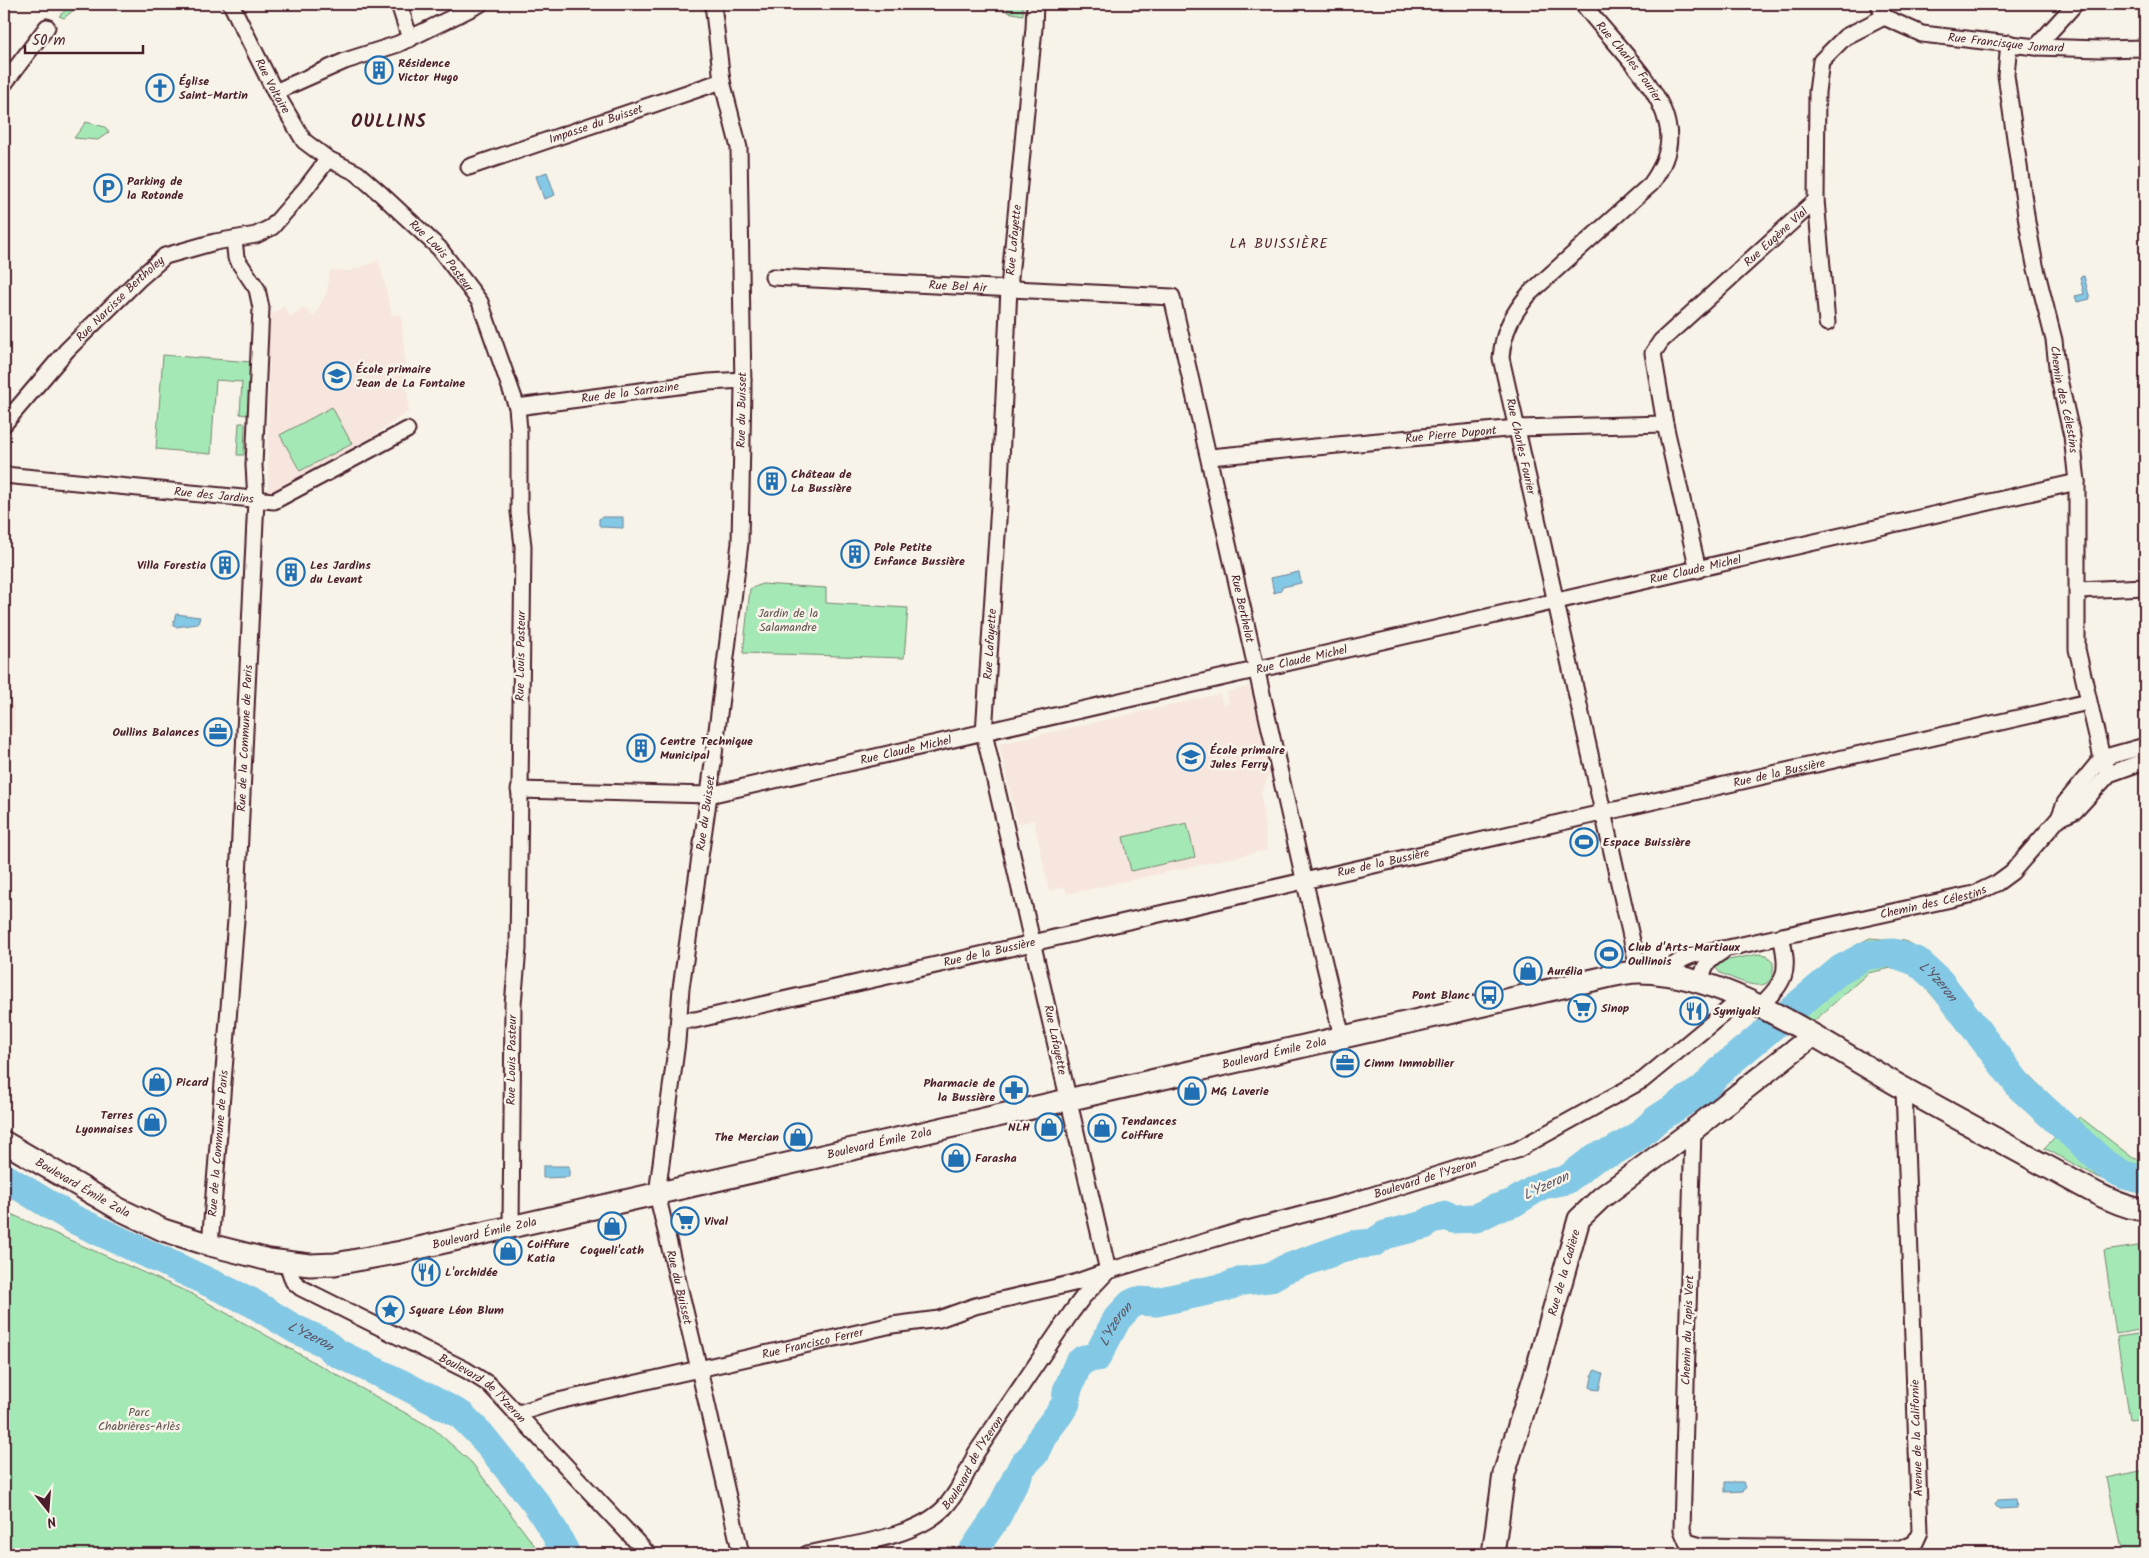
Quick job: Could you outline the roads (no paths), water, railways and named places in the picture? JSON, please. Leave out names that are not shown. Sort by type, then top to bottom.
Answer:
[{"type":"main road","name":"Boulevard Émile Zola","points":[[4,1142],[119,1209],[163,1230],[210,1245],[287,1263],[310,1265],[344,1263],[379,1257],[1602,978],[1639,972],[1666,975],[1701,983],[1756,1006],[1808,1033],[1904,1089],[2114,1201],[2145,1210]]},
{"type":"main road","name":"Rue de la Cadière","points":[[1493,1554],[1504,1474],[1538,1365],[1579,1219],[1600,1198],[1693,1130],[1808,1033]]},
{"type":"street","name":"Rue Voltaire","points":[[232,4],[275,92],[304,141],[328,159]]},
{"type":"street","points":[[398,4],[410,38]]},
{"type":"street","points":[[275,92],[345,61],[410,38],[480,4]]},
{"type":"street","name":"Rue du Buisset","points":[[713,4],[722,81],[739,148],[743,380],[740,543],[709,795],[681,988],[679,1020],[657,1194],[741,1554]]},
{"type":"street","name":"Rue Lafayette","points":[[1035,4],[1009,288],[1000,505],[984,733],[1034,942],[1068,1100],[1108,1271]]},
{"type":"street","name":"Rue Charles Fourier","points":[[1584,4],[1653,93],[1668,123],[1668,150],[1663,164],[1651,184],[1530,293],[1516,309],[1506,328],[1501,358],[1639,972]]},
{"type":"street","points":[[2036,47],[2075,4]]},
{"type":"street","name":"Rue Francisque Jomard","points":[[1882,10],[1922,34],[2036,47],[2145,48]]},
{"type":"street","name":"Rue Eugène Vial","points":[[1665,424],[1653,353],[1661,341],[1816,200],[1817,92],[1821,61],[1845,37],[1882,10]]},
{"type":"street","points":[[4,84],[47,27]]},
{"type":"street","name":"Chemin des Célestins","points":[[2009,43],[2006,75],[2017,155],[2035,266],[2054,340],[2058,375],[2072,436],[2077,482],[2077,649],[2102,758],[2109,774],[2075,811],[2059,818]]},
{"type":"street","name":"Impasse du Buisset","points":[[469,167],[722,81]]},
{"type":"street","name":"Rue Narcisse Bertholey","points":[[4,424],[67,350],[165,256],[216,242],[256,235],[272,227],[328,159]]},
{"type":"street","name":"Rue Louis Pasteur","points":[[328,159],[357,173],[439,248],[452,265],[480,302],[517,408],[519,430],[518,512],[523,546],[518,966],[513,1004],[511,1227]]},
{"type":"street","points":[[1816,200],[1827,323]]},
{"type":"street","name":"Rue de la Commune de Paris","points":[[210,1245],[236,920],[256,500],[254,465],[261,308],[257,288],[236,258],[234,239]]},
{"type":"street","name":"Rue Bel Air","points":[[773,278],[1172,297]]},
{"type":"street","name":"Rue Berthelot","points":[[1172,297],[1210,457],[1304,879],[1342,1037]]},
{"type":"street","name":"Rue de la Sarrazine","points":[[517,408],[709,382],[743,380]]},
{"type":"street","points":[[1665,424],[1698,570]]},
{"type":"street","name":"Rue Pierre Dupont","points":[[1210,457],[1517,428],[1665,424]]},
{"type":"street","name":"Rue des Jardins","points":[[4,475],[274,501],[407,430]]},
{"type":"street","name":"Rue Claude Michel","points":[[519,790],[709,795],[2077,482]]},
{"type":"street","points":[[2078,590],[2145,587]]},
{"type":"street","name":"Rue de la Bussière","points":[[679,1020],[695,1020],[1304,879],[1604,813],[2088,702]]},
{"type":"street","points":[[2102,758],[2145,746]]},
{"type":"street","name":"Chemin des Célestins","points":[[1666,975],[1678,960],[1688,956],[1981,891],[1997,883],[2012,872],[2059,818],[2065,803],[2102,758]]},
{"type":"street","points":[[2109,774],[2145,761]]},
{"type":"street","points":[[1756,1006],[1782,983],[1785,972],[1785,956],[1781,936]]},
{"type":"street","name":"Chemin des Célestins","points":[[1701,983],[1704,967],[1708,960],[1728,948]]},
{"type":"street","name":"Boulevard de l'Yzeron","points":[[807,1554],[914,1528],[944,1508],[966,1476],[976,1453],[1083,1297],[1108,1271],[1240,1231],[1350,1202],[1518,1150],[1643,1080],[1756,1006]]},
{"type":"street","name":"Avenue de la Californie","points":[[1682,1530],[1687,1542],[1701,1546],[1902,1548],[1915,1543],[1920,1532],[1904,1089]]},
{"type":"street","name":"Chemin du Tapis Vert","points":[[1682,1530],[1693,1130]]},
{"type":"street","name":"Boulevard de l'Yzeron","points":[[287,1263],[293,1281],[301,1288],[466,1370],[490,1385],[648,1554]]},
{"type":"street","name":"Rue Francisco Ferrer","points":[[516,1414],[554,1402],[892,1325],[939,1319],[975,1306],[1074,1283],[1108,1271]]},
{"type":"street","points":[[1074,1283],[1080,1288],[1083,1297]]},
{"type":"water","points":[[547,172],[555,195],[544,199],[536,176]]},
{"type":"water","points":[[2084,276],[2090,299],[2077,302],[2075,296],[2084,294],[2080,277]]},
{"type":"water","points":[[602,517],[623,517],[623,528],[602,527],[599,525],[599,519]]},
{"type":"water","points":[[1299,572],[1301,583],[1282,587],[1280,591],[1274,593],[1271,578]]},
{"type":"water","points":[[176,614],[200,617],[198,624],[175,627],[173,624]]},
{"type":"water","points":[[543,1166],[569,1166],[569,1177],[543,1178]]},
{"type":"water","points":[[1595,1370],[1603,1373],[1599,1390],[1590,1387]]},
{"type":"water","points":[[1725,1482],[1743,1482],[1746,1487],[1743,1491],[1725,1492]]},
{"type":"water","points":[[2016,1499],[2017,1508],[1999,1509],[1995,1505],[1998,1500]]},
{"type":"water","points":[[1605,1547],[1631,1549],[1630,1554],[1602,1554]]},
{"type":"waterway","name":"L'Yzeron","points":[[971,1554],[997,1516],[1023,1465],[1034,1454],[1043,1435],[1066,1403],[1067,1391],[1078,1364],[1084,1359],[1097,1357],[1117,1319],[1131,1304],[1137,1301],[1156,1302],[1226,1287],[1242,1281],[1269,1278],[1285,1269],[1352,1245],[1373,1243],[1385,1235],[1424,1225],[1434,1219],[1446,1216],[1453,1219],[1476,1218],[1494,1209],[1513,1203],[1542,1185],[1566,1180],[1596,1157],[1612,1152],[1637,1137],[1656,1120],[1702,1090],[1725,1066],[1841,969],[1867,955],[1893,953],[1918,962],[1940,982],[2020,1087],[2105,1164],[2124,1175],[2145,1180]]},
{"type":"waterway","name":"L'Yzeron","points":[[4,1177],[71,1218],[251,1302],[295,1329],[325,1343],[335,1352],[461,1415],[481,1435],[538,1506],[566,1554]]},
{"type":"place","name":"Résidence Victor Hugo","points":[[379,70]]},
{"type":"place","name":"Église Saint-Martin","points":[[160,88]]},
{"type":"place","name":"Parking de la Rotonde","points":[[108,188]]},
{"type":"place","name":"École primaire Jean de La Fontaine","points":[[337,376]]},
{"type":"place","name":"Château de La Bussière","points":[[772,481]]},
{"type":"place","name":"Pole Petite Enfance Bussière","points":[[855,554]]},
{"type":"place","name":"Villa Forestia","points":[[225,565]]},
{"type":"place","name":"Les Jardins du Levant","points":[[291,572]]},
{"type":"place","name":"Oullins Balances","points":[[218,732]]},
{"type":"place","name":"Centre Technique Municipal","points":[[641,748]]},
{"type":"place","name":"École primaire Jules Ferry","points":[[1191,757]]},
{"type":"place","name":"Espace Buissière","points":[[1584,842]]},
{"type":"place","name":"Club d'Arts-Martiaux Oullinois","points":[[1609,954]]},
{"type":"place","name":"Aurélia","points":[[1528,971]]},
{"type":"place","name":"Pont Blanc","points":[[1489,995]]},
{"type":"place","name":"Sinop","points":[[1582,1008]]},
{"type":"place","name":"Symiyaki","points":[[1694,1011]]},
{"type":"place","name":"Cimm Immobilier","points":[[1345,1063]]},
{"type":"place","name":"Picard","points":[[157,1082]]},
{"type":"place","name":"Pharmacie de la Bussière","points":[[1014,1090]]},
{"type":"place","name":"MG Laverie","points":[[1192,1091]]},
{"type":"place","name":"Terres Lyonnaises","points":[[152,1122]]},
{"type":"place","name":"NLH","points":[[1049,1127]]},
{"type":"place","name":"Tendances Coiffure","points":[[1102,1128]]},
{"type":"place","name":"The Mercian","points":[[798,1137]]},
{"type":"place","name":"Farasha","points":[[956,1158]]},
{"type":"place","name":"Vival","points":[[685,1221]]},
{"type":"place","name":"Coqueli'cath","points":[[612,1226]]},
{"type":"place","name":"Coiffure Katia","points":[[508,1251]]},
{"type":"place","name":"L'orchidée","points":[[426,1272]]},
{"type":"place","name":"Square Léon Blum","points":[[390,1310]]},
{"type":"district","name":"OULLINS","points":[[389,122]]},
{"type":"district","name":"LA BUISSIÈRE","points":[[1279,244]]},
{"type":"park label","name":"Jardin de la Salamandre","points":[[788,620]]},
{"type":"park label","name":"Parc Chabrières-Arlès","points":[[139,1419]]}]
